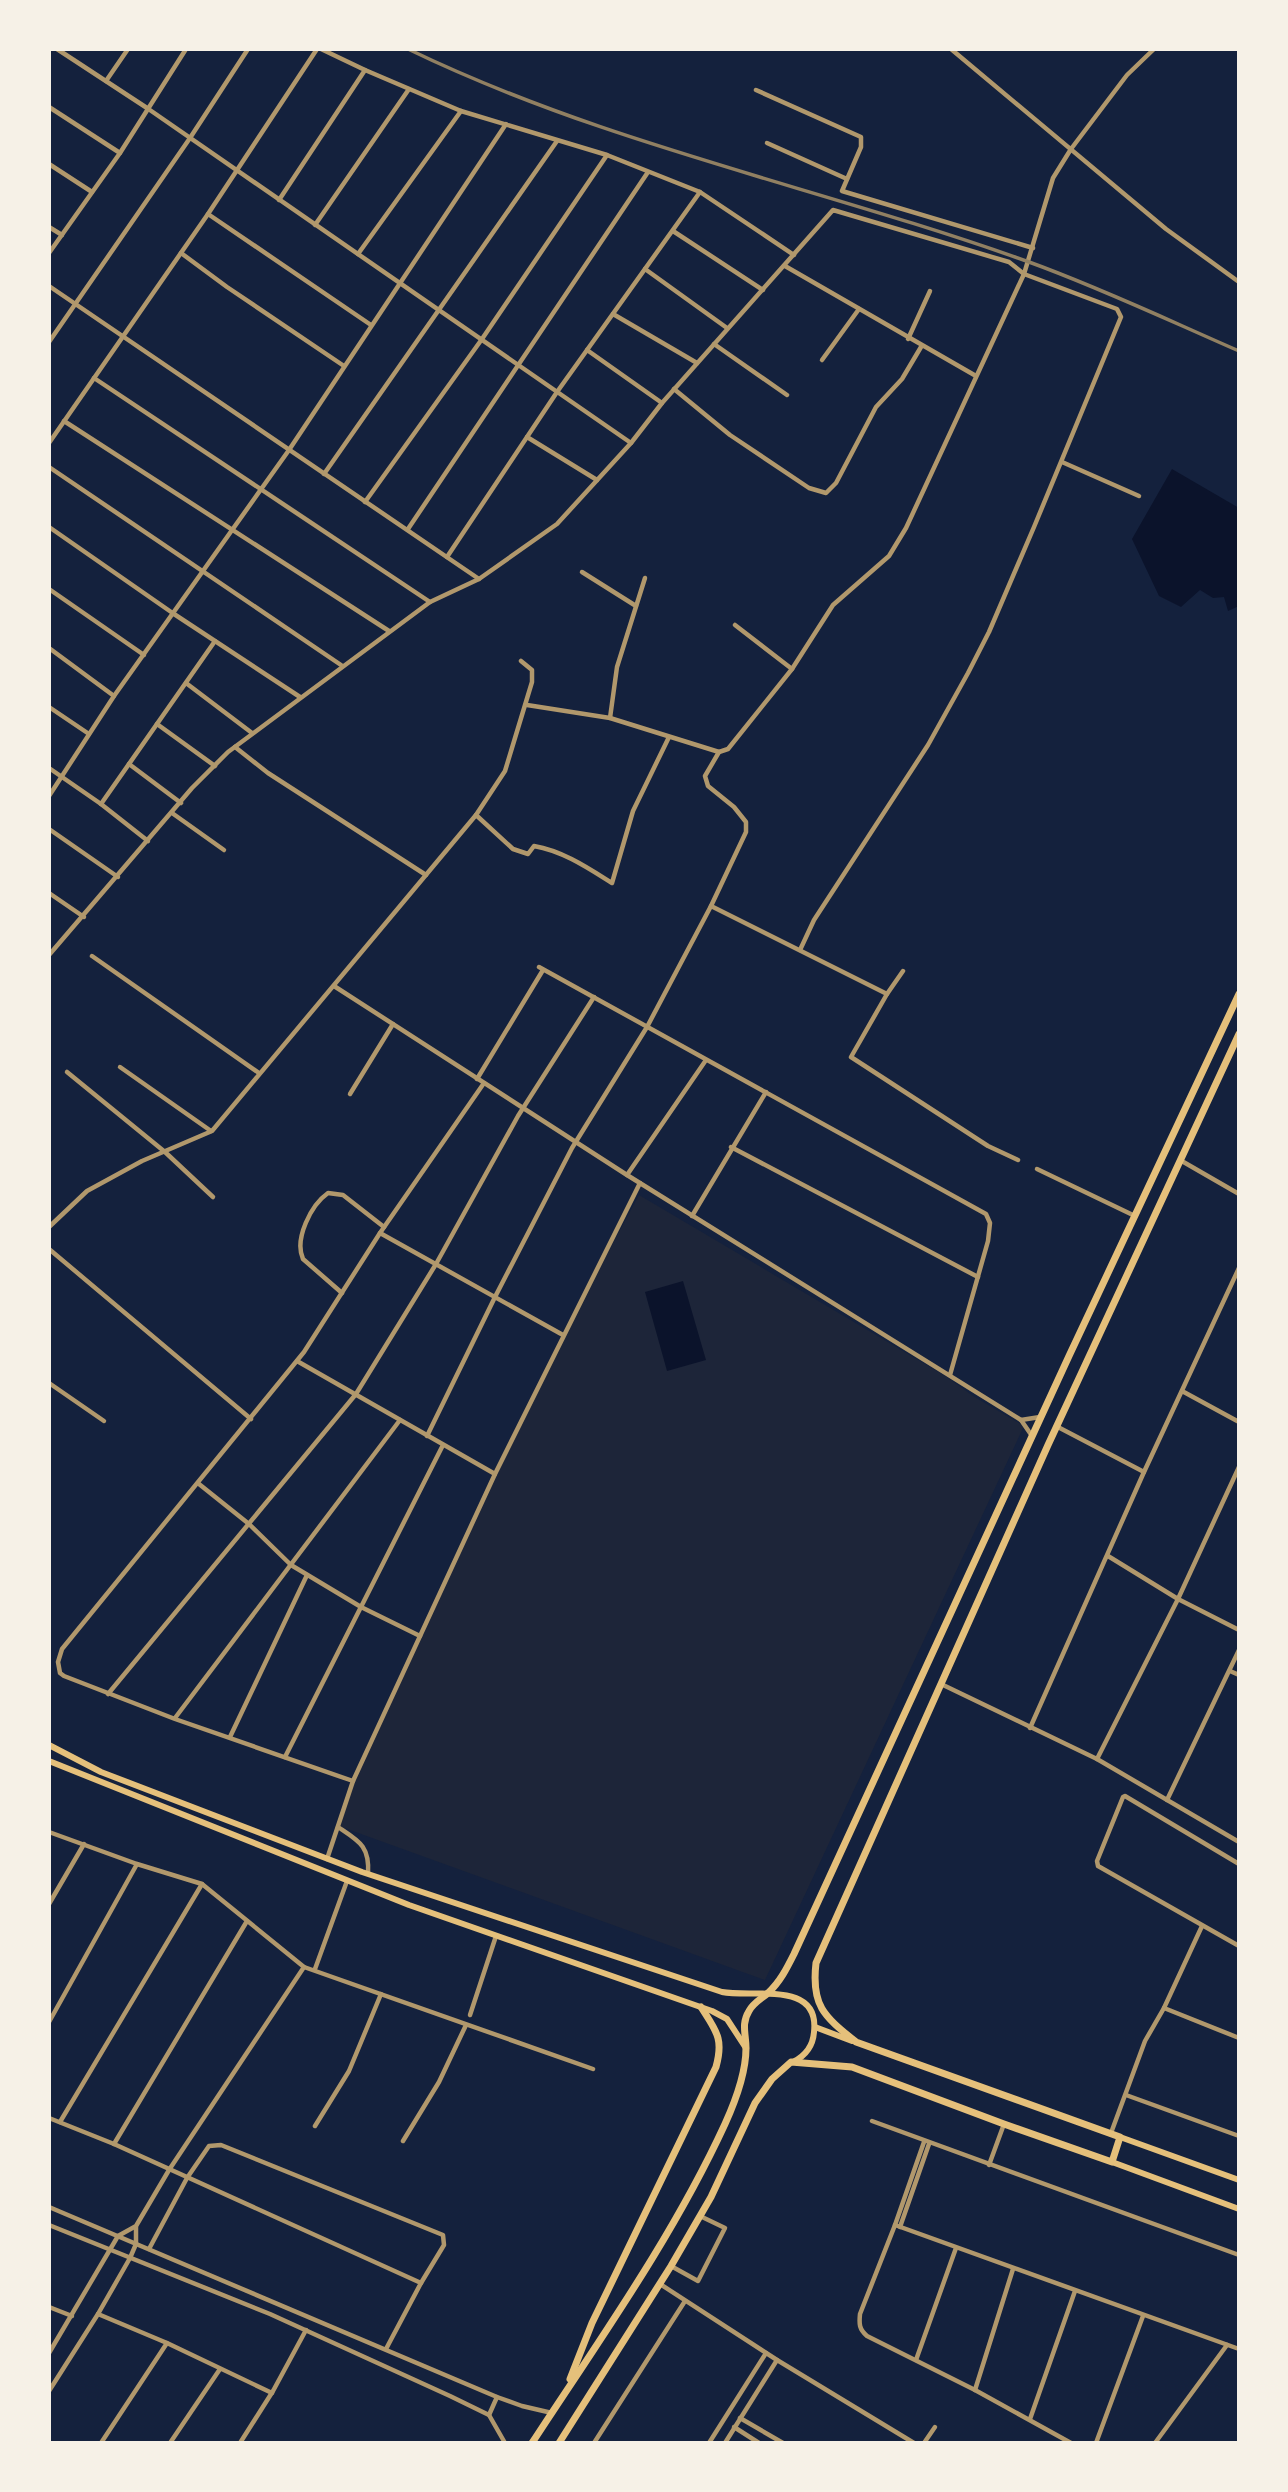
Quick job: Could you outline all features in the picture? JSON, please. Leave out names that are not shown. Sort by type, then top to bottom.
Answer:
[{"type":"main road","points":[[533,2443],[668,2233],[708,2160],[732,2109],[746,2048],[746,2018],[756,2002],[778,1982],[794,1954],[1239,994]]},
{"type":"main road","points":[[856,2042],[824,2012],[814,1989],[816,1963],[1056,1426],[1239,1034]]},
{"type":"main road","points":[[1213,1047],[1229,1055]]},
{"type":"main road","points":[[1203,1070],[1218,1077]]},
{"type":"main road","points":[[49,1745],[101,1772],[368,1874],[722,1992],[739,1995],[786,1994],[800,2000],[810,2011],[815,2027],[811,2044],[800,2058],[791,2062],[772,2079],[755,2103],[700,2216],[560,2443]]},
{"type":"main road","points":[[49,1761],[409,1905],[701,2007],[727,2020],[746,2048]]},
{"type":"main road","points":[[409,1905],[414,1890]]},
{"type":"main road","points":[[565,2393],[592,2323],[716,2067],[721,2048],[717,2032],[701,2007]]},
{"type":"main road","points":[[815,2027],[1239,2180]]},
{"type":"main road","points":[[791,2062],[852,2067],[1239,2209]]},
{"type":"main road","points":[[1112,2162],[1120,2137]]},
{"type":"street","points":[[57,49],[147,108],[631,443]]},
{"type":"street","points":[[106,81],[128,49]]},
{"type":"street","points":[[49,253],[120,153],[186,49]]},
{"type":"street","points":[[49,342],[248,49]]},
{"type":"street","points":[[49,443],[319,49],[461,111],[607,155],[700,192],[794,255]]},
{"type":"street","points":[[951,49],[1166,229],[1239,282]]},
{"type":"street","points":[[527,705],[610,718],[719,752],[728,749],[792,669],[833,605],[889,556],[906,527],[1024,274],[1054,178],[1071,149],[1127,75],[1154,49]]},
{"type":"street","points":[[279,200],[365,70]]},
{"type":"street","points":[[315,225],[409,89]]},
{"type":"street","points":[[757,90],[861,137],[861,147],[842,191],[1033,248]]},
{"type":"street","points":[[49,107],[120,153]]},
{"type":"street","points":[[358,254],[461,111]]},
{"type":"street","points":[[49,796],[114,696],[289,450],[506,124]]},
{"type":"street","points":[[324,474],[557,141]]},
{"type":"street","points":[[767,143],[847,179]]},
{"type":"street","points":[[365,502],[482,339],[607,155]]},
{"type":"street","points":[[49,164],[92,192]]},
{"type":"street","points":[[408,529],[648,172]]},
{"type":"street","points":[[446,557],[557,392],[700,192]]},
{"type":"street","points":[[49,955],[172,813],[235,747],[430,601],[480,579],[557,524],[631,443],[674,389],[833,210],[1009,262],[1024,274],[1118,309],[1121,323],[989,632],[928,745],[814,920],[800,950]]},
{"type":"street","points":[[208,214],[371,325]]},
{"type":"street","points":[[49,227],[62,236]]},
{"type":"street","points":[[673,231],[763,290]]},
{"type":"street","points":[[181,253],[227,288],[344,366]]},
{"type":"street","points":[[785,266],[921,347],[976,376]]},
{"type":"street","points":[[645,269],[727,328]]},
{"type":"street","points":[[49,286],[480,579]]},
{"type":"street","points":[[908,339],[930,291]]},
{"type":"street","points":[[821,360],[859,309]]},
{"type":"street","points":[[613,314],[697,363]]},
{"type":"street","points":[[714,344],[787,395]]},
{"type":"street","points":[[674,389],[730,435],[809,488],[826,493],[836,483],[876,407],[902,379],[921,347]]},
{"type":"street","points":[[587,350],[662,403]]},
{"type":"street","points":[[94,378],[430,601]]},
{"type":"street","points":[[64,421],[389,631]]},
{"type":"street","points":[[527,437],[597,480]]},
{"type":"street","points":[[1062,462],[1139,496]]},
{"type":"street","points":[[49,467],[341,666]]},
{"type":"street","points":[[49,527],[300,697]]},
{"type":"street","points":[[582,572],[636,606]]},
{"type":"street","points":[[610,718],[617,667],[645,578]]},
{"type":"street","points":[[49,589],[144,655]]},
{"type":"street","points":[[735,625],[792,669]]},
{"type":"street","points":[[101,804],[215,641]]},
{"type":"street","points":[[49,648],[114,696]]},
{"type":"street","points":[[49,1227],[87,1191],[142,1161],[212,1131],[334,986],[476,815],[505,771],[532,682],[532,670],[521,661]]},
{"type":"street","points":[[186,683],[252,733]]},
{"type":"street","points":[[49,707],[89,734]]},
{"type":"street","points":[[157,724],[215,766]]},
{"type":"street","points":[[476,815],[513,849],[528,854],[534,846],[545,848],[588,866],[612,883],[632,811],[669,737]]},
{"type":"street","points":[[235,747],[268,773],[426,874]]},
{"type":"street","points":[[427,1436],[495,1297],[576,1142],[647,1027],[711,906],[746,832],[746,822],[740,814],[705,781],[705,776],[719,752]]},
{"type":"street","points":[[129,764],[181,803]]},
{"type":"street","points":[[49,768],[148,841]]},
{"type":"street","points":[[172,813],[224,850]]},
{"type":"street","points":[[49,829],[118,877]]},
{"type":"street","points":[[49,893],[84,917]]},
{"type":"street","points":[[711,906],[887,994]]},
{"type":"street","points":[[92,956],[259,1073]]},
{"type":"street","points":[[477,1079],[541,968],[986,1214],[990,1223],[988,1241],[950,1375]]},
{"type":"street","points":[[903,971],[851,1057],[988,1146],[1018,1160]]},
{"type":"street","points":[[334,986],[627,1175],[1021,1420],[1032,1436]]},
{"type":"street","points":[[108,1694],[356,1394],[436,1264],[523,1109],[594,997]]},
{"type":"street","points":[[350,1094],[393,1024]]},
{"type":"street","points":[[627,1175],[706,1059]]},
{"type":"street","points":[[120,1067],[212,1131]]},
{"type":"street","points":[[67,1072],[165,1152],[213,1197]]},
{"type":"street","points":[[353,1781],[108,1694],[60,1674],[58,1661],[62,1649],[297,1361],[384,1227],[484,1083]]},
{"type":"street","points":[[692,1216],[766,1092]]},
{"type":"street","points":[[732,1147],[978,1278]]},
{"type":"street","points":[[1179,1160],[1239,1194]]},
{"type":"street","points":[[1037,1168],[1135,1216]]},
{"type":"street","points":[[327,1858],[353,1781],[495,1474],[640,1183]]},
{"type":"street","points":[[342,1293],[303,1259],[299,1251],[300,1240],[321,1198],[328,1193],[343,1195],[384,1227]]},
{"type":"street","points":[[380,1233],[563,1335]]},
{"type":"street","points":[[49,1249],[251,1419]]},
{"type":"street","points":[[1030,1728],[1144,1472],[1239,1268]]},
{"type":"street","points":[[297,1361],[495,1474]]},
{"type":"street","points":[[49,1383],[104,1421]]},
{"type":"street","points":[[1182,1391],[1239,1422]]},
{"type":"street","points":[[1021,1420],[1042,1416]]},
{"type":"street","points":[[175,1719],[400,1420]]},
{"type":"street","points":[[1056,1426],[1144,1472]]},
{"type":"street","points":[[285,1757],[443,1445]]},
{"type":"street","points":[[1097,1759],[1178,1599],[1239,1467]]},
{"type":"street","points":[[199,1483],[249,1524],[291,1565],[361,1607],[420,1636]]},
{"type":"street","points":[[1108,1556],[1178,1599],[1239,1630]]},
{"type":"street","points":[[230,1737],[307,1575]]},
{"type":"street","points":[[1167,1800],[1239,1650]]},
{"type":"street","points":[[1230,1671],[1239,1675]]},
{"type":"street","points":[[941,1684],[1097,1759],[1238,1840]]},
{"type":"street","points":[[1239,1864],[1129,1796],[1123,1797],[1097,1861],[1098,1866],[1239,1946]]},
{"type":"street","points":[[338,1827],[366,1849],[368,1874]]},
{"type":"street","points":[[49,1832],[202,1884],[304,1966],[593,2068]]},
{"type":"street","points":[[49,1904],[85,1844]]},
{"type":"street","points":[[49,2022],[137,1864]]},
{"type":"street","points":[[316,1969],[347,1881]]},
{"type":"street","points":[[60,2123],[202,1884]]},
{"type":"street","points":[[114,2144],[247,1921]]},
{"type":"street","points":[[1111,2133],[1145,2041],[1164,2008],[1202,1926]]},
{"type":"street","points":[[470,2015],[496,1936]]},
{"type":"street","points":[[49,2353],[118,2236],[136,2226],[169,2170],[304,1966]]},
{"type":"street","points":[[315,2126],[349,2071],[381,1994]]},
{"type":"street","points":[[1164,2008],[1239,2038]]},
{"type":"street","points":[[403,2141],[439,2082],[467,2025]]},
{"type":"street","points":[[1126,2095],[1239,2136]]},
{"type":"street","points":[[49,2118],[114,2144],[421,2283]]},
{"type":"street","points":[[872,2122],[1239,2255]]},
{"type":"street","points":[[989,2165],[1004,2124]]},
{"type":"street","points":[[927,2143],[898,2226],[860,2314],[859,2324],[867,2336],[975,2390],[1071,2443]]},
{"type":"street","points":[[149,2249],[187,2178],[213,2144],[443,2235],[444,2245],[386,2349]]},
{"type":"street","points":[[49,2207],[497,2397],[552,2413]]},
{"type":"street","points":[[671,2266],[698,2281],[725,2228],[700,2216]]},
{"type":"street","points":[[49,2225],[306,2330],[489,2415],[505,2443]]},
{"type":"street","points":[[49,2391],[99,2314],[130,2258],[136,2244],[136,2226]]},
{"type":"street","points":[[898,2226],[1239,2349]]},
{"type":"street","points":[[916,2360],[956,2248]]},
{"type":"street","points":[[975,2390],[1013,2269]]},
{"type":"street","points":[[660,2284],[777,2360],[914,2443]]},
{"type":"street","points":[[1030,2419],[1075,2291]]},
{"type":"street","points":[[594,2443],[685,2301]]},
{"type":"street","points":[[49,2307],[72,2316]]},
{"type":"street","points":[[99,2314],[272,2393]]},
{"type":"street","points":[[1096,2443],[1143,2316]]},
{"type":"street","points":[[240,2443],[272,2393],[306,2330]]},
{"type":"street","points":[[101,2443],[167,2343]]},
{"type":"street","points":[[1155,2443],[1227,2345]]},
{"type":"street","points":[[709,2443],[766,2353]]},
{"type":"street","points":[[724,2443],[777,2360]]},
{"type":"street","points":[[170,2443],[220,2369]]},
{"type":"street","points":[[489,2415],[497,2397]]},
{"type":"street","points":[[740,2417],[783,2443]]},
{"type":"street","points":[[734,2427],[759,2443]]},
{"type":"street","points":[[924,2443],[934,2427]]},
{"type":"shaded area","points":[[1172,469],[1239,508],[1239,606],[1228,611],[1224,597],[1213,598],[1200,590],[1181,607],[1159,596],[1132,539]]},
{"type":"shaded area","points":[[639,1195],[947,1377],[1024,1426],[765,1980],[339,1826],[353,1781],[495,1474],[563,1335]]},
{"type":"shaded area","points":[[683,1281],[706,1360],[667,1371],[645,1292]]},
{"type":"railway","points":[[408,49],[483,83],[637,139],[1029,262],[1239,351]]}]
